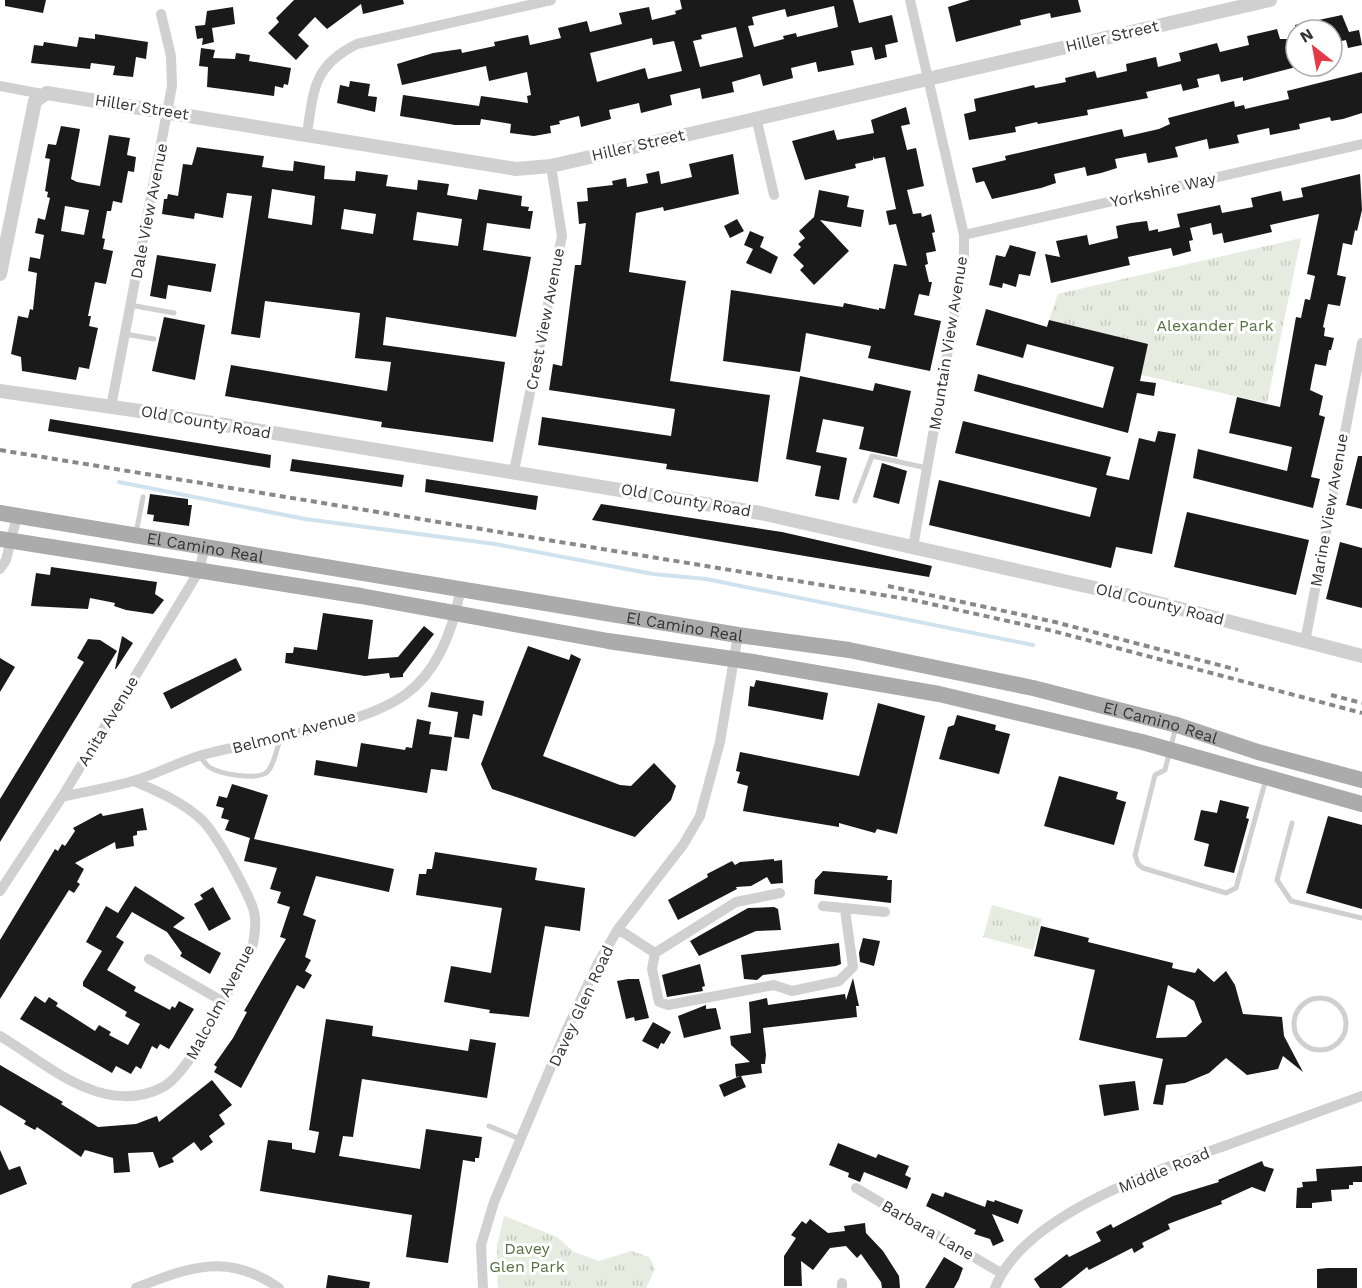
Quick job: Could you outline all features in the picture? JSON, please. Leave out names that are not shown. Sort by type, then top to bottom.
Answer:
[{"type":"main road","name":"El Camino Real","points":[[0,513],[738,634],[849,650],[1073,697],[1362,780]]},
{"type":"main road","name":"El Camino Real","points":[[6,540],[457,612],[608,641],[939,694],[1170,749],[1362,804]]},
{"type":"street","points":[[307,133],[314,90],[323,69],[337,54],[357,44],[551,0]]},
{"type":"street","name":"Mountain View Avenue","points":[[910,0],[964,235],[964,260],[913,547]]},
{"type":"street","name":"Hiller Street","points":[[0,86],[307,133],[516,169],[551,166],[1270,0]]},
{"type":"street","name":"Dale View Avenue","points":[[111,407],[168,111],[171,64],[161,14]]},
{"type":"street","points":[[0,274],[34,101],[42,94]]},
{"type":"street","points":[[756,117],[774,195]]},
{"type":"street","name":"Yorkshire Way","points":[[964,235],[1362,144]]},
{"type":"street","name":"Crest View Avenue","points":[[514,471],[562,236],[551,166]]},
{"type":"street","name":"Marine View Avenue","points":[[1305,642],[1362,343]]},
{"type":"street","name":"Old County Road","points":[[0,391],[514,471],[760,513],[1136,597],[1362,656]]},
{"type":"street","points":[[0,569],[6,540],[17,516]]},
{"type":"street","name":"Anita Avenue","points":[[0,891],[62,797],[199,571],[206,546]]},
{"type":"street","name":"Belmont Avenue","points":[[62,797],[134,781],[200,756],[359,716],[406,694],[434,662],[457,612],[461,587]]},
{"type":"street","name":"Davey Glen Road","points":[[483,1288],[481,1245],[494,1202],[566,1031],[598,963],[618,929],[683,845],[700,816],[720,742],[738,634]]},
{"type":"street","name":"Malcolm Avenue","points":[[0,1036],[84,1088],[108,1096],[132,1096],[163,1088],[182,1070],[253,944],[256,929],[253,909],[217,841],[202,820],[165,794],[134,781]]},
{"type":"street","points":[[655,953],[736,902],[780,893]]},
{"type":"street","points":[[823,906],[844,910],[885,912]]},
{"type":"street","points":[[655,953],[654,985],[659,1002],[668,1005],[774,985],[792,990],[839,981],[853,967],[844,910]]},
{"type":"street","points":[[618,929],[655,953]]},
{"type":"street","points":[[149,959],[222,1001]]},
{"type":"street","name":"Middle Road","points":[[995,1288],[1001,1273],[1036,1237],[1124,1184],[1362,1096]]},
{"type":"street","name":"Barbara Lane","points":[[856,1188],[1001,1273]]},
{"type":"street","points":[[136,1288],[185,1269],[218,1266],[258,1273],[279,1288]]},
{"type":"lane","points":[[130,305],[174,313]]},
{"type":"lane","points":[[125,334],[154,339]]},
{"type":"lane","points":[[855,501],[872,456],[927,468]]},
{"type":"lane","points":[[136,535],[143,496]]},
{"type":"lane","points":[[1177,725],[1165,770],[1155,775],[1135,855],[1138,864],[1226,893],[1236,888],[1267,777]]},
{"type":"lane","points":[[200,756],[207,766],[221,773],[259,775],[266,773],[270,767],[280,737]]},
{"type":"lane","points":[[1292,823],[1277,880],[1291,901],[1362,918]]},
{"type":"lane","points":[[1325,999],[1334,1002],[1344,1014],[1346,1032],[1335,1046],[1327,1050],[1310,1049],[1297,1037],[1294,1020],[1302,1006],[1309,1001],[1325,999]]},
{"type":"lane","points":[[489,1126],[521,1140]]},
{"type":"green space","name":"Alexander Park","points":[[1301,238],[1267,403],[1141,375],[1148,344],[1049,320],[1058,294]]},
{"type":"green space","points":[[992,905],[1042,919],[1033,950],[983,937]]},
{"type":"green space","name":"Davey Glen Park","points":[[504,1216],[557,1237],[574,1252],[599,1261],[631,1251],[649,1257],[655,1269],[646,1288],[498,1288],[497,1246]]},
{"type":"building","points":[[5,0],[46,0],[43,13],[5,6]]},
{"type":"building","points":[[294,0],[403,0],[404,4],[363,14],[361,4],[327,29],[315,17],[298,35],[309,46],[296,60],[268,33],[279,22],[276,18]]},
{"type":"building","points":[[680,0],[853,0],[859,23],[892,15],[898,42],[885,45],[887,57],[875,60],[872,47],[851,51],[854,65],[818,72],[816,62],[791,68],[793,78],[763,86],[760,74],[732,82],[734,92],[702,99],[700,88],[670,95],[672,105],[641,113],[639,103],[609,110],[611,119],[581,127],[579,116],[550,126],[551,133],[534,136],[510,133],[511,124],[481,119],[480,125],[455,125],[400,116],[403,95],[479,106],[481,96],[528,103],[527,96],[531,95],[527,72],[489,81],[486,66],[402,85],[397,64],[433,53],[461,49],[462,53],[495,46],[494,42],[528,35],[530,45],[561,38],[558,28],[587,21],[590,32],[622,24],[619,13],[649,7],[652,20],[676,14],[675,11],[682,9]],"holes":[[[834,6],[838,27],[797,37],[796,33],[783,36],[784,39],[754,47],[748,26],[754,25],[752,17],[785,9],[787,17]],[[736,27],[743,57],[700,67],[693,41],[702,39],[701,35]],[[652,38],[653,45],[674,41],[682,71],[648,79],[645,68],[597,82],[590,53]]]},
{"type":"building","points":[[970,0],[1078,0],[1081,12],[1051,18],[1050,13],[1020,20],[1021,25],[956,42],[948,7]]},
{"type":"building","points":[[233,7],[235,24],[212,28],[214,42],[202,45],[203,38],[197,39],[195,26],[205,25],[207,11]]},
{"type":"building","points":[[1342,15],[1343,18],[1328,18]]},
{"type":"building","points":[[1344,20],[1349,32],[1359,30],[1362,45],[1348,48],[1346,40],[1344,40]]},
{"type":"building","points":[[1277,29],[1280,39],[1284,39],[1284,70],[1243,81],[1243,77],[1221,82],[1219,74],[1197,79],[1199,87],[1183,91],[1181,84],[1146,92],[1148,98],[1087,110],[1088,115],[1038,124],[1037,122],[1015,127],[1016,132],[969,140],[964,114],[976,111],[974,99],[1034,85],[1035,88],[1066,82],[1065,78],[1095,71],[1097,78],[1127,71],[1126,64],[1156,57],[1158,67],[1181,61],[1179,53],[1217,43],[1220,52],[1249,45],[1247,36]]},
{"type":"building","points":[[95,34],[148,42],[146,59],[136,57],[133,77],[113,75],[115,66],[91,63],[90,69],[31,63],[34,45],[43,46],[44,42],[77,47],[79,37],[95,39]]},
{"type":"building","points":[[201,48],[215,50],[213,58],[235,59],[236,53],[250,55],[249,61],[291,68],[288,85],[284,84],[283,88],[275,86],[274,96],[207,87],[208,67],[199,66]]},
{"type":"building","points":[[1362,72],[1362,113],[1343,119],[1331,121],[1330,117],[1299,124],[1300,129],[1270,135],[1269,128],[1237,135],[1239,143],[1209,149],[1207,139],[1175,147],[1178,157],[1148,163],[1146,153],[1115,159],[1117,168],[1087,176],[1085,167],[1054,174],[1056,183],[992,199],[984,181],[976,183],[972,168],[1006,160],[1005,156],[1122,129],[1124,137],[1159,129],[1170,124],[1168,118],[1234,101],[1235,107],[1244,105],[1245,109],[1289,99],[1287,91]]},
{"type":"building","points":[[350,81],[370,84],[368,96],[377,97],[375,112],[337,103],[340,85],[349,87]]},
{"type":"building","points":[[906,107],[910,124],[901,126],[907,150],[916,148],[924,186],[907,190],[913,214],[921,213],[922,217],[931,214],[935,232],[932,233],[936,251],[926,253],[928,264],[925,265],[929,282],[932,282],[929,296],[919,294],[914,315],[941,321],[930,371],[868,358],[871,346],[806,333],[800,372],[723,361],[731,290],[843,307],[844,303],[879,310],[879,308],[885,309],[894,264],[907,266],[896,224],[889,225],[886,211],[896,209],[885,157],[874,159],[873,156],[873,160],[855,164],[856,168],[805,180],[792,141],[834,130],[837,140],[874,133],[871,120]]},
{"type":"building","points":[[61,126],[80,129],[71,179],[100,186],[109,135],[130,138],[127,155],[136,157],[134,172],[128,171],[122,203],[113,201],[111,211],[107,211],[102,238],[105,239],[103,249],[113,251],[106,284],[95,282],[88,316],[91,316],[89,326],[98,328],[89,369],[79,367],[76,380],[22,371],[21,357],[11,354],[18,316],[28,318],[30,309],[33,310],[37,273],[28,271],[30,257],[40,259],[44,235],[35,233],[38,218],[45,220],[50,198],[47,197],[48,192],[45,191],[50,159],[45,158],[48,144],[56,145]],"holes":[[[65,206],[89,210],[84,235],[61,231]]]},
{"type":"building","points":[[197,147],[264,156],[262,167],[282,170],[293,171],[294,161],[325,166],[324,179],[355,181],[356,171],[388,175],[386,186],[417,190],[418,180],[449,184],[447,195],[477,200],[479,189],[522,196],[521,206],[529,207],[528,211],[533,211],[530,229],[487,223],[483,250],[531,257],[516,337],[386,317],[383,345],[505,362],[493,442],[381,427],[382,422],[225,396],[231,365],[387,391],[391,362],[355,358],[360,313],[265,301],[260,338],[231,334],[252,196],[227,193],[223,218],[195,213],[194,219],[162,214],[164,199],[167,199],[168,194],[178,196],[183,164],[192,165]],"holes":[[[272,189],[315,196],[312,225],[268,218]],[[344,209],[376,214],[373,234],[341,229]],[[417,212],[462,219],[458,246],[413,240]]]},
{"type":"building","points":[[733,154],[739,194],[664,211],[663,207],[636,213],[629,272],[686,281],[670,381],[770,395],[758,482],[666,469],[667,464],[538,445],[542,417],[671,436],[675,409],[549,390],[553,364],[562,366],[575,265],[581,265],[586,223],[579,224],[577,202],[588,201],[587,188],[613,185],[612,181],[626,178],[627,187],[648,183],[646,174],[659,171],[661,184],[692,177],[689,164]]},
{"type":"building","points":[[1360,174],[1362,210],[1352,245],[1343,243],[1337,275],[1346,277],[1340,306],[1328,304],[1323,327],[1325,328],[1324,336],[1334,338],[1326,366],[1315,364],[1310,390],[1323,396],[1319,415],[1325,417],[1311,477],[1320,479],[1313,508],[1193,478],[1198,449],[1287,471],[1292,447],[1229,433],[1237,397],[1280,407],[1296,317],[1301,318],[1305,299],[1310,300],[1315,276],[1307,274],[1319,214],[1270,225],[1272,232],[1224,243],[1222,233],[1213,235],[1211,223],[1190,228],[1193,240],[1189,241],[1191,251],[1173,256],[1171,248],[1128,257],[1130,265],[1051,283],[1045,254],[1060,257],[1056,241],[1087,235],[1089,245],[1118,238],[1116,226],[1147,221],[1149,231],[1158,229],[1158,232],[1180,227],[1177,214],[1220,205],[1222,213],[1253,207],[1251,198],[1281,191],[1283,201],[1303,197],[1301,188]]},
{"type":"building","points":[[819,190],[849,196],[847,207],[864,210],[861,227],[820,220],[849,251],[814,285],[800,270],[804,266],[793,255],[801,247],[798,244],[805,238],[799,231],[814,217]]},
{"type":"building","points":[[737,219],[744,231],[730,238],[724,226]]},
{"type":"building","points":[[750,231],[764,237],[760,247],[778,257],[771,274],[746,263],[753,249],[744,245]]},
{"type":"building","points":[[1010,245],[1036,252],[1030,276],[1019,274],[1016,287],[1003,283],[1002,288],[989,285],[996,255],[1005,257]]},
{"type":"building","points":[[157,255],[216,264],[211,292],[168,285],[166,299],[150,296]]},
{"type":"building","points":[[986,309],[1047,327],[1049,320],[1148,344],[1140,381],[1156,383],[1154,396],[1137,393],[1128,433],[974,391],[978,374],[1103,408],[1114,367],[1027,344],[1023,358],[976,345]]},
{"type":"building","points":[[164,317],[205,325],[195,380],[152,371]]},
{"type":"building","points":[[800,376],[873,391],[875,383],[911,391],[897,457],[859,449],[864,427],[823,419],[816,452],[847,458],[839,500],[815,496],[821,466],[786,459]]},
{"type":"building","points":[[50,419],[271,455],[270,468],[48,431]]},
{"type":"building","points":[[963,421],[1111,457],[1106,475],[1129,480],[1139,438],[1155,442],[1158,431],[1176,434],[1152,554],[1116,547],[1111,568],[929,525],[939,480],[1090,517],[1097,488],[955,453]]},
{"type":"building","points":[[1358,456],[1362,456],[1362,509],[1346,505]]},
{"type":"building","points":[[292,459],[404,475],[402,487],[290,471]]},
{"type":"building","points":[[882,463],[907,471],[899,504],[873,497]]},
{"type":"building","points":[[426,479],[538,496],[536,510],[425,492]]},
{"type":"building","points":[[150,494],[188,499],[188,505],[192,505],[189,526],[153,521],[154,515],[147,514]]},
{"type":"building","points":[[601,504],[782,532],[932,566],[929,577],[592,520]]},
{"type":"building","points":[[1187,512],[1309,540],[1296,595],[1174,567]]},
{"type":"building","points":[[1340,542],[1362,548],[1362,608],[1326,599]]},
{"type":"building","points":[[51,567],[157,582],[155,594],[164,600],[153,614],[126,610],[114,606],[115,603],[90,598],[88,609],[31,606],[36,573],[50,575]]},
{"type":"building","points":[[323,613],[373,620],[368,659],[398,657],[424,626],[434,634],[403,677],[390,678],[389,673],[365,676],[285,663],[286,653],[293,653],[294,647],[317,650]]},
{"type":"building","points":[[122,636],[133,643],[115,669]]},
{"type":"building","points":[[88,639],[100,640],[117,651],[0,842],[0,799],[84,662],[77,658]]},
{"type":"building","points":[[528,646],[569,660],[571,654],[581,659],[543,756],[620,785],[631,786],[654,763],[676,786],[671,800],[635,837],[492,789],[481,764]]},
{"type":"building","points":[[0,658],[15,667],[0,692]]},
{"type":"building","points":[[236,658],[242,670],[171,709],[163,693]]},
{"type":"building","points":[[756,680],[828,693],[823,720],[748,706],[750,686],[754,687]]},
{"type":"building","points":[[431,692],[484,701],[482,716],[473,714],[469,739],[454,737],[458,712],[428,707]]},
{"type":"building","points":[[878,703],[925,716],[897,834],[877,829],[875,833],[839,823],[839,827],[743,811],[748,786],[737,783],[740,772],[736,771],[740,752],[859,776]]},
{"type":"building","points":[[957,715],[996,725],[995,730],[1010,734],[999,774],[939,759],[948,727],[954,725]]},
{"type":"building","points":[[417,719],[431,722],[429,734],[452,737],[447,771],[431,769],[427,793],[314,775],[316,760],[357,767],[361,743],[405,750],[406,747],[412,748]]},
{"type":"building","points":[[1059,776],[1118,792],[1116,799],[1126,802],[1114,845],[1044,826]]},
{"type":"building","points":[[232,784],[268,795],[254,839],[394,869],[389,892],[316,876],[303,915],[316,920],[305,957],[311,960],[305,971],[312,975],[304,989],[297,985],[241,1088],[214,1072],[217,1067],[214,1065],[233,1038],[247,1012],[244,1011],[286,939],[280,937],[290,907],[277,903],[281,892],[270,889],[277,868],[244,861],[250,838],[225,830],[229,820],[221,818],[224,808],[216,806],[219,796],[227,798]]},
{"type":"building","points":[[1220,800],[1249,807],[1246,818],[1249,819],[1234,873],[1204,866],[1209,844],[1194,840],[1201,810],[1217,813]]},
{"type":"building","points":[[143,808],[147,830],[137,831],[137,835],[133,836],[134,846],[116,849],[115,842],[75,863],[84,869],[77,882],[80,884],[74,893],[69,890],[0,999],[0,940],[55,849],[58,851],[62,844],[65,846],[75,831],[73,828],[101,813],[103,816]]},
{"type":"building","points":[[1328,816],[1362,825],[1362,909],[1306,893]]},
{"type":"building","points":[[435,852],[537,868],[535,880],[585,888],[580,931],[545,926],[529,1017],[489,1013],[490,1010],[444,1002],[451,966],[491,973],[502,908],[416,895],[419,874],[426,874],[427,869],[432,869]]},
{"type":"building","points":[[774,859],[774,861],[782,860],[783,883],[771,884],[767,877],[751,886],[736,887],[737,889],[678,920],[668,900],[708,877],[707,874],[732,861],[735,865],[740,862]]},
{"type":"building","points":[[823,871],[888,876],[887,880],[892,880],[891,903],[814,894],[815,880]]},
{"type":"building","points":[[135,886],[185,918],[173,927],[221,953],[210,974],[180,956],[182,953],[167,932],[132,912],[116,937],[124,942],[107,970],[136,987],[134,991],[170,1010],[172,1006],[175,1008],[179,1001],[194,1009],[169,1049],[160,1044],[157,1049],[152,1046],[141,1069],[136,1066],[131,1074],[116,1066],[112,1073],[20,1019],[35,996],[45,1003],[49,997],[58,1003],[56,1006],[95,1031],[99,1025],[111,1032],[109,1035],[128,1045],[140,1024],[125,1016],[127,1012],[83,986],[83,982],[102,951],[86,942],[106,906],[118,913]]},
{"type":"building","points":[[213,887],[231,919],[209,931],[194,904],[203,899],[200,895]]},
{"type":"building","points":[[774,907],[778,909],[781,930],[756,931],[699,956],[690,941],[748,908]]},
{"type":"building","points":[[1041,926],[1089,938],[1088,942],[1173,963],[1172,968],[1195,973],[1198,968],[1214,982],[1226,971],[1235,985],[1243,1014],[1282,1017],[1284,1036],[1303,1072],[1283,1056],[1278,1069],[1247,1075],[1226,1058],[1209,1073],[1185,1083],[1166,1085],[1163,1105],[1153,1104],[1163,1059],[1079,1040],[1095,970],[1034,956]],"holes":[[[1168,985],[1194,1001],[1202,1022],[1186,1037],[1156,1038]]]},
{"type":"building","points":[[863,938],[880,941],[874,966],[860,962],[859,953]]},
{"type":"building","points":[[839,943],[841,964],[836,966],[763,975],[757,980],[744,979],[741,955]]},
{"type":"building","points":[[700,964],[705,986],[702,987],[703,991],[667,997],[662,975]]},
{"type":"building","points":[[853,978],[859,1006],[856,1006],[857,1017],[763,1028],[766,1055],[765,1064],[761,1064],[762,1073],[741,1076],[746,1087],[724,1097],[719,1085],[740,1076],[736,1077],[735,1064],[750,1062],[731,1045],[730,1036],[751,1033],[749,1002],[767,998],[768,1005],[845,994],[846,1000]]},
{"type":"building","points":[[639,979],[649,1018],[635,1021],[634,1017],[626,1019],[617,981]]},
{"type":"building","points":[[706,1005],[706,1009],[716,1008],[721,1029],[684,1038],[678,1016]]},
{"type":"building","points":[[326,1019],[373,1026],[372,1036],[468,1051],[470,1039],[496,1043],[487,1098],[362,1079],[353,1137],[343,1136],[339,1156],[420,1169],[426,1129],[482,1137],[479,1158],[475,1158],[475,1162],[463,1160],[448,1263],[406,1257],[412,1215],[260,1191],[268,1140],[292,1143],[292,1149],[315,1153],[319,1132],[309,1130]]},
{"type":"building","points":[[653,1022],[671,1032],[658,1049],[642,1041]]},
{"type":"building","points":[[0,1065],[63,1102],[61,1104],[98,1127],[136,1124],[157,1116],[159,1122],[212,1080],[232,1105],[219,1115],[225,1124],[209,1136],[213,1142],[201,1151],[194,1142],[172,1158],[174,1162],[159,1168],[153,1152],[128,1153],[130,1172],[114,1173],[113,1158],[85,1150],[81,1157],[37,1127],[35,1130],[24,1124],[26,1121],[0,1105]]},
{"type":"building","points":[[1135,1081],[1139,1110],[1104,1116],[1099,1085]]},
{"type":"building","points":[[838,1143],[876,1158],[878,1154],[909,1166],[905,1175],[911,1178],[907,1189],[864,1172],[860,1182],[848,1177],[849,1173],[829,1165]]},
{"type":"building","points":[[0,1150],[9,1170],[20,1166],[27,1184],[0,1195]]},
{"type":"building","points":[[1262,1161],[1264,1166],[1274,1169],[1265,1192],[1252,1187],[1221,1201],[1222,1204],[1168,1224],[1170,1229],[1142,1243],[1144,1247],[1134,1253],[1132,1248],[1089,1270],[1087,1267],[1061,1288],[1040,1288],[1034,1279],[1067,1254],[1069,1257],[1101,1241],[1096,1232],[1111,1224],[1113,1228],[1173,1196],[1219,1182],[1218,1180]]},
{"type":"building","points":[[1362,1166],[1362,1182],[1353,1182],[1353,1185],[1349,1185],[1349,1189],[1331,1190],[1332,1201],[1312,1203],[1312,1208],[1296,1208],[1297,1188],[1303,1187],[1302,1182],[1317,1181],[1316,1169]]},
{"type":"building","points":[[945,1192],[985,1207],[987,1200],[994,1202],[995,1200],[1023,1210],[1018,1224],[992,1214],[1004,1241],[993,1246],[990,1239],[974,1234],[976,1230],[926,1206],[932,1193],[943,1197]]},
{"type":"building","points":[[810,1219],[828,1233],[845,1231],[844,1226],[865,1223],[866,1233],[883,1251],[899,1276],[900,1288],[882,1288],[881,1282],[861,1254],[857,1258],[846,1246],[830,1248],[813,1270],[801,1261],[802,1286],[784,1286],[784,1256],[796,1238],[791,1235],[802,1221],[806,1224]]},
{"type":"building","points":[[944,1257],[963,1268],[954,1288],[925,1288]]},
{"type":"building","points":[[1357,1268],[1357,1288],[1317,1288],[1317,1269]]},
{"type":"building","points":[[328,1275],[370,1282],[369,1288],[326,1288]]},
{"type":"waterway","points":[[119,482],[305,519],[495,544],[653,574],[706,579],[1033,645]]},
{"type":"railway","points":[[0,450],[913,600],[1053,631],[1362,713]]},
{"type":"railway","points":[[888,586],[1055,622],[1238,670]]},
{"type":"railway","points":[[1331,695],[1362,703]]}]
